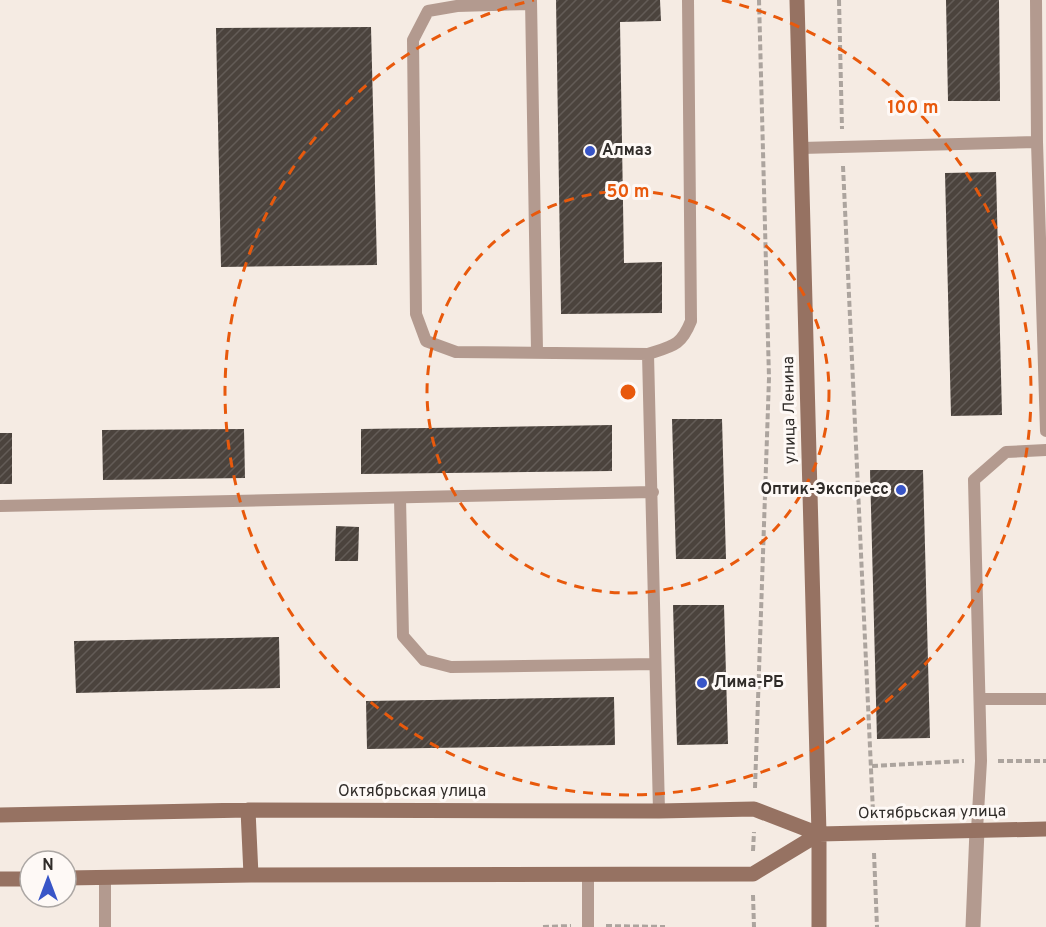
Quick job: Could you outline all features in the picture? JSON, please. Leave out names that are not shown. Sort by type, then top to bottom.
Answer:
[{"type":"street","name":"улица Ленина","points":[[797,0],[819,834],[819,927]]},
{"type":"street","name":"Октябрьская улица","points":[[0,815],[248,810],[659,811],[754,809],[819,834],[1046,829]]},
{"type":"street","points":[[248,810],[251,875]]},
{"type":"street","points":[[973,927],[977,830]]},
{"type":"street","points":[[78,878],[251,875],[753,874],[819,834]]},
{"type":"street","points":[[0,879],[18,879]]},
{"type":"lane","points":[[537,351],[531,2],[457,6],[428,11],[412,40],[416,314],[426,341],[456,351],[648,354],[671,347],[684,338],[691,321],[688,0]]},
{"type":"lane","points":[[1036,0],[1037,142],[1046,431]]},
{"type":"lane","points":[[801,148],[1037,142]]},
{"type":"lane","points":[[648,354],[659,811]]},
{"type":"lane","points":[[977,830],[981,761],[974,480],[1006,452],[1046,450]]},
{"type":"lane","points":[[0,506],[653,492]]},
{"type":"lane","points":[[400,498],[403,636],[424,660],[451,667],[655,664]]},
{"type":"lane","points":[[980,699],[1046,699]]},
{"type":"lane","points":[[588,874],[588,927]]},
{"type":"lane","points":[[105,878],[105,927]]},
{"type":"path","points":[[754,927],[754,809],[769,378],[759,0]]},
{"type":"path","points":[[839,0],[843,148],[872,766],[877,927]]},
{"type":"path","points":[[872,766],[981,761],[1046,761]]},
{"type":"building","name":"Алмаз","points":[[556,0],[660,0],[661,21],[620,22],[624,263],[662,262],[662,313],[561,314]]},
{"type":"building","points":[[946,0],[999,0],[1000,101],[948,101]]},
{"type":"building","points":[[371,27],[377,265],[221,267],[216,28]]},
{"type":"building","points":[[996,172],[1002,415],[951,416],[945,173]]},
{"type":"building","points":[[672,419],[722,419],[726,559],[676,559]]},
{"type":"building","points":[[612,425],[612,471],[361,474],[361,429]]},
{"type":"building","points":[[244,429],[245,478],[103,480],[102,430]]},
{"type":"building","points":[[0,433],[12,433],[12,484],[0,484]]},
{"type":"building","points":[[870,470],[923,470],[930,738],[877,739]]},
{"type":"building","points":[[336,526],[359,527],[358,561],[335,561]]},
{"type":"building","points":[[673,605],[724,605],[728,744],[677,745]]},
{"type":"building","points":[[279,637],[280,688],[76,693],[74,641]]},
{"type":"building","points":[[614,697],[615,745],[367,749],[366,701]]},
{"type":"place","name":"Алмаз","points":[[590,151]]},
{"type":"place","name":"Оптик-Экспресс","points":[[901,490]]},
{"type":"place","name":"Лима-РБ","points":[[702,683]]}]
